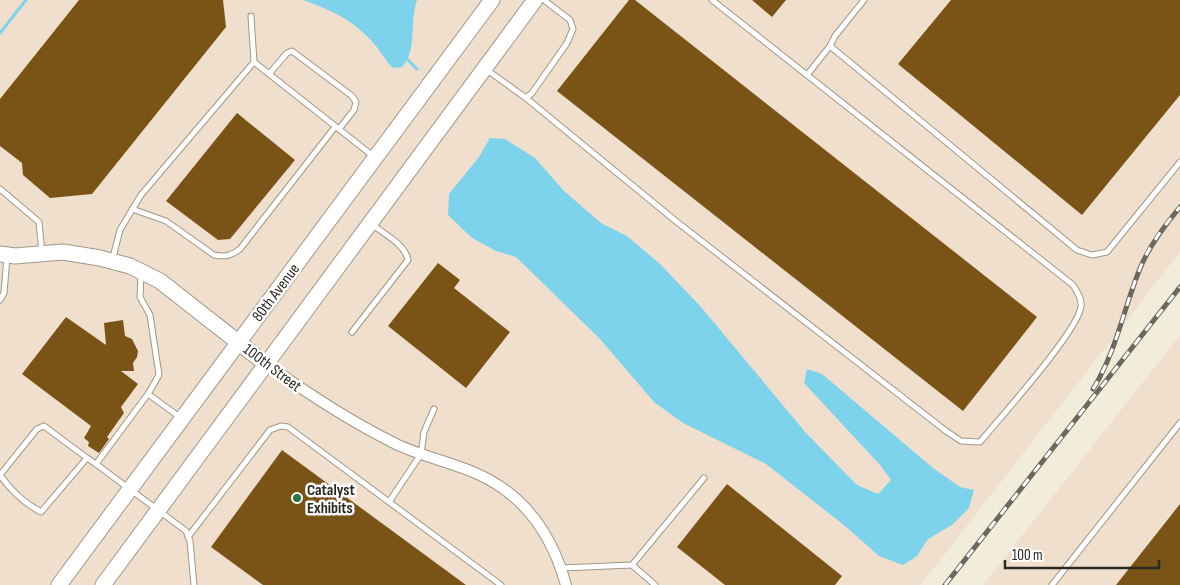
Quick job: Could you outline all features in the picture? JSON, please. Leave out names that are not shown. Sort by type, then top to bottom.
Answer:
[{"type":"street","name":"80th Avenue","points":[[59,585],[492,0]]},
{"type":"street","points":[[102,585],[535,0]]},
{"type":"street","name":"100th Street","points":[[3,255],[63,252],[112,261],[160,280],[266,364],[334,411],[400,446],[474,472],[503,487],[520,502],[535,520],[558,556],[566,585]]},
{"type":"lane","points":[[526,98],[532,93],[567,43],[573,29],[570,20],[544,0]]},
{"type":"lane","points":[[485,68],[526,98],[677,222],[946,431],[961,441],[980,442],[1048,359],[1078,318],[1081,307],[1080,298],[1073,285],[712,0]]},
{"type":"lane","points":[[807,76],[830,46],[835,36],[864,0]]},
{"type":"lane","points":[[112,261],[120,230],[132,209],[254,62],[251,16]]},
{"type":"lane","points":[[830,46],[1077,250],[1092,255],[1107,252],[1180,162]]},
{"type":"lane","points":[[132,209],[166,221],[214,255],[223,257],[234,254],[240,249],[337,128],[354,110],[356,102],[352,96],[292,51],[287,52],[269,74]]},
{"type":"lane","points":[[254,62],[375,158]]},
{"type":"lane","points":[[0,190],[39,222],[42,254]]},
{"type":"lane","points":[[352,332],[408,260],[407,253],[402,248],[370,223]]},
{"type":"lane","points":[[0,300],[4,293],[3,255]]},
{"type":"lane","points":[[96,464],[148,394],[159,374],[150,316],[140,297],[141,272]]},
{"type":"lane","points":[[148,394],[182,419]]},
{"type":"lane","points":[[389,502],[422,454],[424,432],[434,409]]},
{"type":"lane","points":[[1052,585],[1180,423]]},
{"type":"lane","points":[[87,458],[41,512],[29,506],[8,487],[0,475],[37,429],[44,426],[130,489],[186,532],[194,585]]},
{"type":"lane","points":[[188,537],[270,430],[281,426],[288,427],[501,585]]},
{"type":"lane","points":[[632,565],[704,478]]},
{"type":"lane","points":[[561,568],[632,565],[655,585]]},
{"type":"shaded area","points":[[0,0],[1180,0],[1180,252],[921,585],[0,585]]},
{"type":"shaded area","points":[[1180,335],[1180,585],[983,585]]},
{"type":"water","points":[[303,0],[417,0],[412,44],[407,60],[402,67],[393,68],[368,37],[352,23],[325,8]]},
{"type":"water","points":[[490,138],[505,139],[535,158],[564,191],[601,223],[627,236],[660,264],[701,307],[806,433],[857,485],[878,494],[891,480],[880,465],[804,383],[807,369],[822,374],[933,468],[960,487],[974,490],[969,508],[952,525],[928,539],[917,556],[903,565],[879,556],[845,526],[766,464],[683,423],[654,402],[600,339],[516,257],[496,251],[472,238],[448,215],[449,194],[479,157]]},
{"type":"building","points":[[79,0],[223,0],[226,27],[92,194],[50,198],[23,175],[22,163],[0,146],[0,99]]},
{"type":"building","points":[[629,0],[635,0],[1037,317],[963,411],[557,91]]},
{"type":"building","points":[[752,0],[786,0],[772,17]]},
{"type":"building","points":[[951,0],[1180,0],[1180,95],[1082,215],[898,64]]},
{"type":"building","points":[[237,113],[295,160],[230,239],[218,240],[166,201]]},
{"type":"building","points":[[438,263],[460,280],[454,288],[510,332],[466,388],[388,326]]},
{"type":"building","points":[[66,317],[106,345],[104,323],[123,320],[125,336],[132,339],[138,351],[133,363],[134,371],[121,371],[138,384],[121,407],[124,413],[107,437],[109,439],[99,453],[88,446],[89,442],[84,438],[91,426],[22,374]]},
{"type":"building","name":"Catalyst Exhibits","points":[[282,450],[466,585],[263,585],[211,547]]},
{"type":"building","points":[[727,484],[842,576],[835,585],[725,585],[677,547]]},
{"type":"building","points":[[1180,504],[1180,585],[1116,585]]},
{"type":"waterway","points":[[0,33],[26,0]]},
{"type":"waterway","points":[[407,59],[417,69]]},
{"type":"railway","points":[[1093,389],[1108,361],[1143,262],[1157,237],[1180,207]]},
{"type":"railway","points":[[945,585],[1180,287]]},
{"type":"place","name":"Catalyst Exhibits","points":[[297,498]]}]
